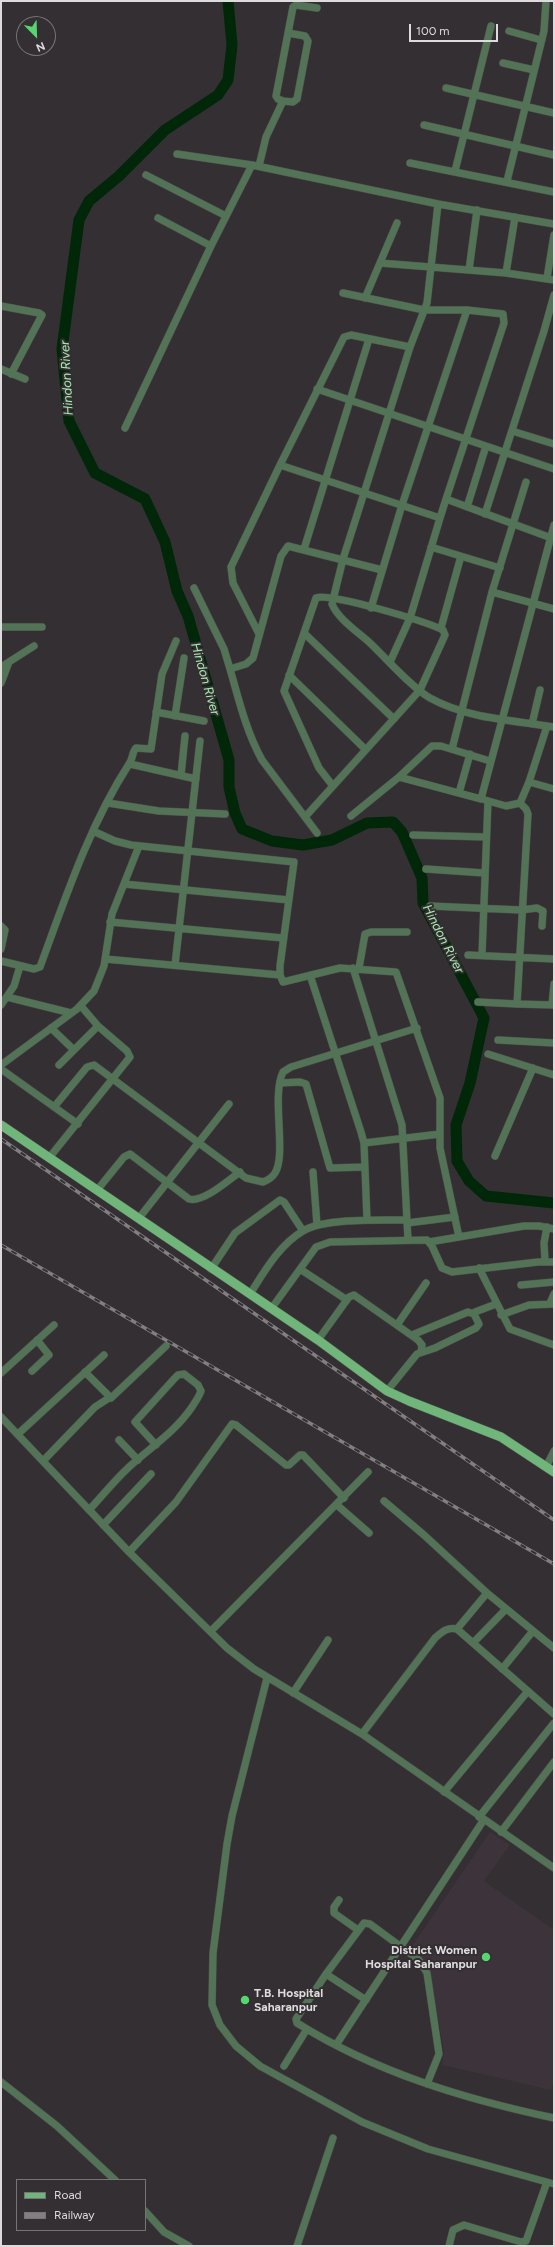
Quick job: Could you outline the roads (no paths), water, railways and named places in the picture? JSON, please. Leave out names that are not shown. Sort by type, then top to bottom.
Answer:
[{"type":"main road","points":[[1,1124],[49,1158],[98,1189],[211,1269],[318,1340],[388,1391],[409,1401],[485,1429],[518,1446],[550,1469]]},
{"type":"street","points":[[507,181],[546,21],[546,1]]},
{"type":"street","points":[[288,33],[305,36],[308,40],[297,99],[293,102],[278,99],[276,96],[293,6],[317,8]]},
{"type":"street","points":[[455,171],[490,26]]},
{"type":"street","points":[[509,31],[541,40]]},
{"type":"street","points":[[503,62],[534,70]]},
{"type":"street","points":[[446,88],[554,113]]},
{"type":"street","points":[[125,428],[211,246],[226,216],[256,165],[266,137],[283,100]]},
{"type":"street","points":[[424,126],[554,154]]},
{"type":"street","points":[[176,154],[256,165],[438,204],[554,224]]},
{"type":"street","points":[[410,163],[507,181],[554,192]]},
{"type":"street","points":[[146,175],[226,216]]},
{"type":"street","points":[[438,204],[430,268],[429,295],[410,347],[343,559],[332,604],[336,611],[429,698],[462,711],[502,720],[551,727],[520,803]]},
{"type":"street","points":[[469,270],[477,210]]},
{"type":"street","points":[[506,273],[515,217]]},
{"type":"street","points":[[158,218],[211,246]]},
{"type":"street","points":[[365,298],[398,223]]},
{"type":"street","points":[[380,263],[506,273],[551,279],[554,235]]},
{"type":"street","points":[[343,293],[424,310],[500,312],[505,318],[446,499],[410,618],[390,662]]},
{"type":"street","points":[[485,514],[554,295]]},
{"type":"street","points":[[1,306],[39,313],[42,315],[11,374]]},
{"type":"street","points":[[371,608],[427,427],[467,310]]},
{"type":"street","points":[[259,634],[233,583],[231,567],[317,389],[344,337],[351,335],[410,347]]},
{"type":"street","points":[[304,549],[369,339]]},
{"type":"street","points":[[1,370],[25,379]]},
{"type":"street","points":[[317,389],[389,415],[554,469]]},
{"type":"street","points":[[512,431],[554,444]]},
{"type":"street","points":[[467,507],[486,446]]},
{"type":"street","points":[[280,465],[440,518]]},
{"type":"street","points":[[452,749],[492,592],[526,482]]},
{"type":"street","points":[[446,499],[512,525],[552,538]]},
{"type":"street","points":[[482,955],[486,837],[484,800],[490,761],[552,538],[554,525]]},
{"type":"street","points":[[230,669],[246,664],[253,658],[283,551],[288,546],[382,570]]},
{"type":"street","points":[[431,547],[500,568]]},
{"type":"street","points":[[441,628],[461,556]]},
{"type":"street","points":[[194,588],[224,649],[248,731],[255,748],[262,760],[318,833]]},
{"type":"street","points":[[492,592],[554,609]]},
{"type":"street","points":[[305,817],[420,690],[445,635],[445,631],[441,628],[410,618],[333,598],[316,598],[305,634],[284,691],[323,775],[333,786]]},
{"type":"street","points":[[1,627],[42,627]]},
{"type":"street","points":[[305,634],[394,719]]},
{"type":"street","points":[[1,961],[34,969],[40,967],[93,831],[130,764],[135,749],[151,749],[162,674],[176,641]]},
{"type":"street","points":[[1,667],[34,646]]},
{"type":"street","points":[[175,716],[184,658]]},
{"type":"street","points":[[1,683],[9,662]]},
{"type":"street","points":[[289,675],[365,749]]},
{"type":"street","points":[[532,724],[540,690]]},
{"type":"street","points":[[156,712],[204,721]]},
{"type":"street","points":[[181,775],[185,736]]},
{"type":"street","points":[[175,965],[200,741]]},
{"type":"street","points":[[351,816],[398,777],[432,746],[441,746],[490,761]]},
{"type":"street","points":[[459,793],[470,754]]},
{"type":"street","points":[[130,764],[196,779]]},
{"type":"street","points":[[398,777],[506,806],[520,803]]},
{"type":"street","points":[[529,782],[554,789]]},
{"type":"street","points":[[108,803],[138,808],[225,814]]},
{"type":"street","points":[[517,1004],[521,910],[528,814],[520,803]]},
{"type":"street","points":[[93,831],[115,841],[139,846],[294,862],[283,938],[280,975],[281,980],[286,983],[330,969],[356,968],[396,972],[417,1028],[440,1098],[442,1158],[460,1237]]},
{"type":"street","points":[[413,835],[486,837]]},
{"type":"street","points":[[1,1065],[81,1006],[94,991],[100,980],[105,959],[110,922],[139,846]]},
{"type":"street","points":[[426,869],[484,873]]},
{"type":"street","points":[[124,884],[289,900]]},
{"type":"street","points":[[430,906],[521,910],[540,909],[543,911],[542,926]]},
{"type":"street","points":[[110,922],[179,927],[283,938]]},
{"type":"street","points":[[1,926],[5,930],[1,949]]},
{"type":"street","points":[[407,932],[371,932],[365,934],[356,968],[399,1112],[404,1138],[408,1240]]},
{"type":"street","points":[[468,954],[554,959]]},
{"type":"street","points":[[105,959],[280,975]]},
{"type":"street","points":[[1,1005],[16,980],[20,966]]},
{"type":"street","points":[[310,975],[364,1143],[367,1220]]},
{"type":"street","points":[[478,1002],[553,1005],[554,984]]},
{"type":"street","points":[[7,997],[71,1013]]},
{"type":"street","points":[[49,1158],[129,1059],[129,1054],[98,1026],[81,1006]]},
{"type":"street","points":[[59,1065],[98,1026]]},
{"type":"street","points":[[51,1028],[74,1050]]},
{"type":"street","points":[[54,1107],[91,1064],[114,1079],[251,1180],[263,1182],[269,1179],[276,1172],[278,1164],[280,1082],[283,1072],[287,1069],[417,1028]]},
{"type":"street","points":[[498,1040],[554,1043]]},
{"type":"street","points":[[488,1054],[554,1075]]},
{"type":"street","points":[[495,1156],[533,1068]]},
{"type":"street","points":[[1,1069],[78,1124]]},
{"type":"street","points":[[280,1082],[300,1082],[306,1084],[330,1168],[365,1167]]},
{"type":"street","points":[[139,1218],[229,1104]]},
{"type":"street","points":[[364,1143],[440,1134]]},
{"type":"street","points":[[98,1189],[124,1157],[130,1154],[189,1199],[198,1200],[240,1172]]},
{"type":"street","points":[[313,1172],[317,1225]]},
{"type":"street","points":[[211,1269],[235,1233],[280,1200],[284,1202],[303,1231]]},
{"type":"street","points":[[250,1294],[274,1258],[303,1231],[317,1225],[367,1220],[407,1221],[455,1217]]},
{"type":"street","points":[[271,1309],[312,1252],[322,1244],[408,1240],[423,1240],[429,1242],[524,1226],[550,1228],[544,1243],[545,1261]]},
{"type":"street","points":[[429,1242],[442,1268],[448,1271],[545,1261],[554,1262]]},
{"type":"street","points":[[479,1268],[502,1316],[510,1329],[554,1345]]},
{"type":"street","points":[[300,1269],[347,1300]]},
{"type":"street","points":[[521,1286],[554,1282]]},
{"type":"street","points":[[397,1325],[426,1283]]},
{"type":"street","points":[[502,1316],[529,1305],[552,1304],[554,1294]]},
{"type":"street","points":[[318,1340],[347,1300],[354,1296],[421,1342],[421,1352]]},
{"type":"street","points":[[474,1314],[477,1310],[496,1304]]},
{"type":"street","points":[[412,1335],[466,1313],[474,1314]]},
{"type":"street","points":[[388,1391],[414,1356],[421,1352],[435,1348],[476,1328],[479,1324],[474,1314]]},
{"type":"street","points":[[1,1373],[54,1326]]},
{"type":"street","points":[[32,1371],[49,1355],[37,1340]]},
{"type":"street","points":[[43,1461],[95,1407],[116,1395],[166,1346]]},
{"type":"street","points":[[18,1434],[104,1355]]},
{"type":"street","points":[[85,1372],[109,1398]]},
{"type":"street","points":[[89,1510],[138,1460],[156,1445],[179,1425],[200,1394],[200,1388],[184,1374],[178,1375],[134,1422],[156,1445]]},
{"type":"street","points":[[1,1417],[129,1552],[227,1648],[267,1678],[362,1734],[481,1819],[554,1868]]},
{"type":"street","points":[[129,1552],[176,1502],[232,1424],[236,1425],[286,1465],[290,1465],[300,1455],[303,1455],[344,1498]]},
{"type":"street","points":[[119,1440],[138,1460]]},
{"type":"street","points":[[550,1469],[554,1452]]},
{"type":"street","points":[[211,1631],[368,1472]]},
{"type":"street","points":[[103,1525],[151,1474]]},
{"type":"street","points":[[384,1501],[424,1534],[487,1593],[554,1648]]},
{"type":"street","points":[[337,1505],[368,1533]]},
{"type":"street","points":[[457,1629],[487,1593]]},
{"type":"street","points":[[474,1643],[506,1609]]},
{"type":"street","points":[[362,1734],[435,1638],[444,1630],[451,1628],[457,1629],[474,1643],[554,1714]]},
{"type":"street","points":[[502,1668],[533,1631]]},
{"type":"street","points":[[293,1693],[328,1640]]},
{"type":"street","points":[[267,1678],[232,1816],[227,1844],[213,1952],[212,2005],[220,2025],[236,2046],[260,2066],[362,2122],[428,2149],[551,2183],[528,2239],[524,2244],[464,2225],[453,2230],[449,2246]]},
{"type":"street","points":[[444,1792],[528,1691]]},
{"type":"street","points":[[336,2045],[401,1946],[481,1819],[554,1723]]},
{"type":"street","points":[[502,1832],[554,1762]]},
{"type":"street","points":[[339,1900],[334,1906],[334,1913],[358,1930]]},
{"type":"street","points":[[427,2084],[439,2054],[428,1981],[424,1966],[419,1960],[401,1946],[370,1924],[364,1923],[326,1974],[296,2019],[297,2022],[336,2045],[427,2084],[488,2104],[554,2118]]},
{"type":"street","points":[[326,1974],[366,2000]]},
{"type":"street","points":[[284,2066],[307,2029]]},
{"type":"street","points":[[1,2082],[57,2126],[114,2179]]},
{"type":"street","points":[[297,2246],[332,2138]]},
{"type":"street","points":[[146,2213],[164,2232],[189,2246]]},
{"type":"waterway","name":"Hindon River","points":[[228,1],[232,45],[228,80],[218,95],[165,130],[119,176],[89,201],[79,220],[62,349],[69,421],[95,473],[145,499],[165,542],[177,591],[188,616],[229,760],[229,787],[235,813],[242,829],[272,841],[303,845],[332,840],[367,823],[393,822],[402,832],[422,878],[423,903],[484,1018],[470,1083],[456,1125],[457,1161],[469,1181],[486,1196],[554,1203]]},
{"type":"railway","points":[[1,1139],[554,1520]]},
{"type":"railway","points":[[1,1245],[554,1564]]},
{"type":"place","name":"District Women Hospital Saharanpur","points":[[486,1957]]},
{"type":"place","name":"T.B. Hospital Saharanpur","points":[[245,2000]]}]
